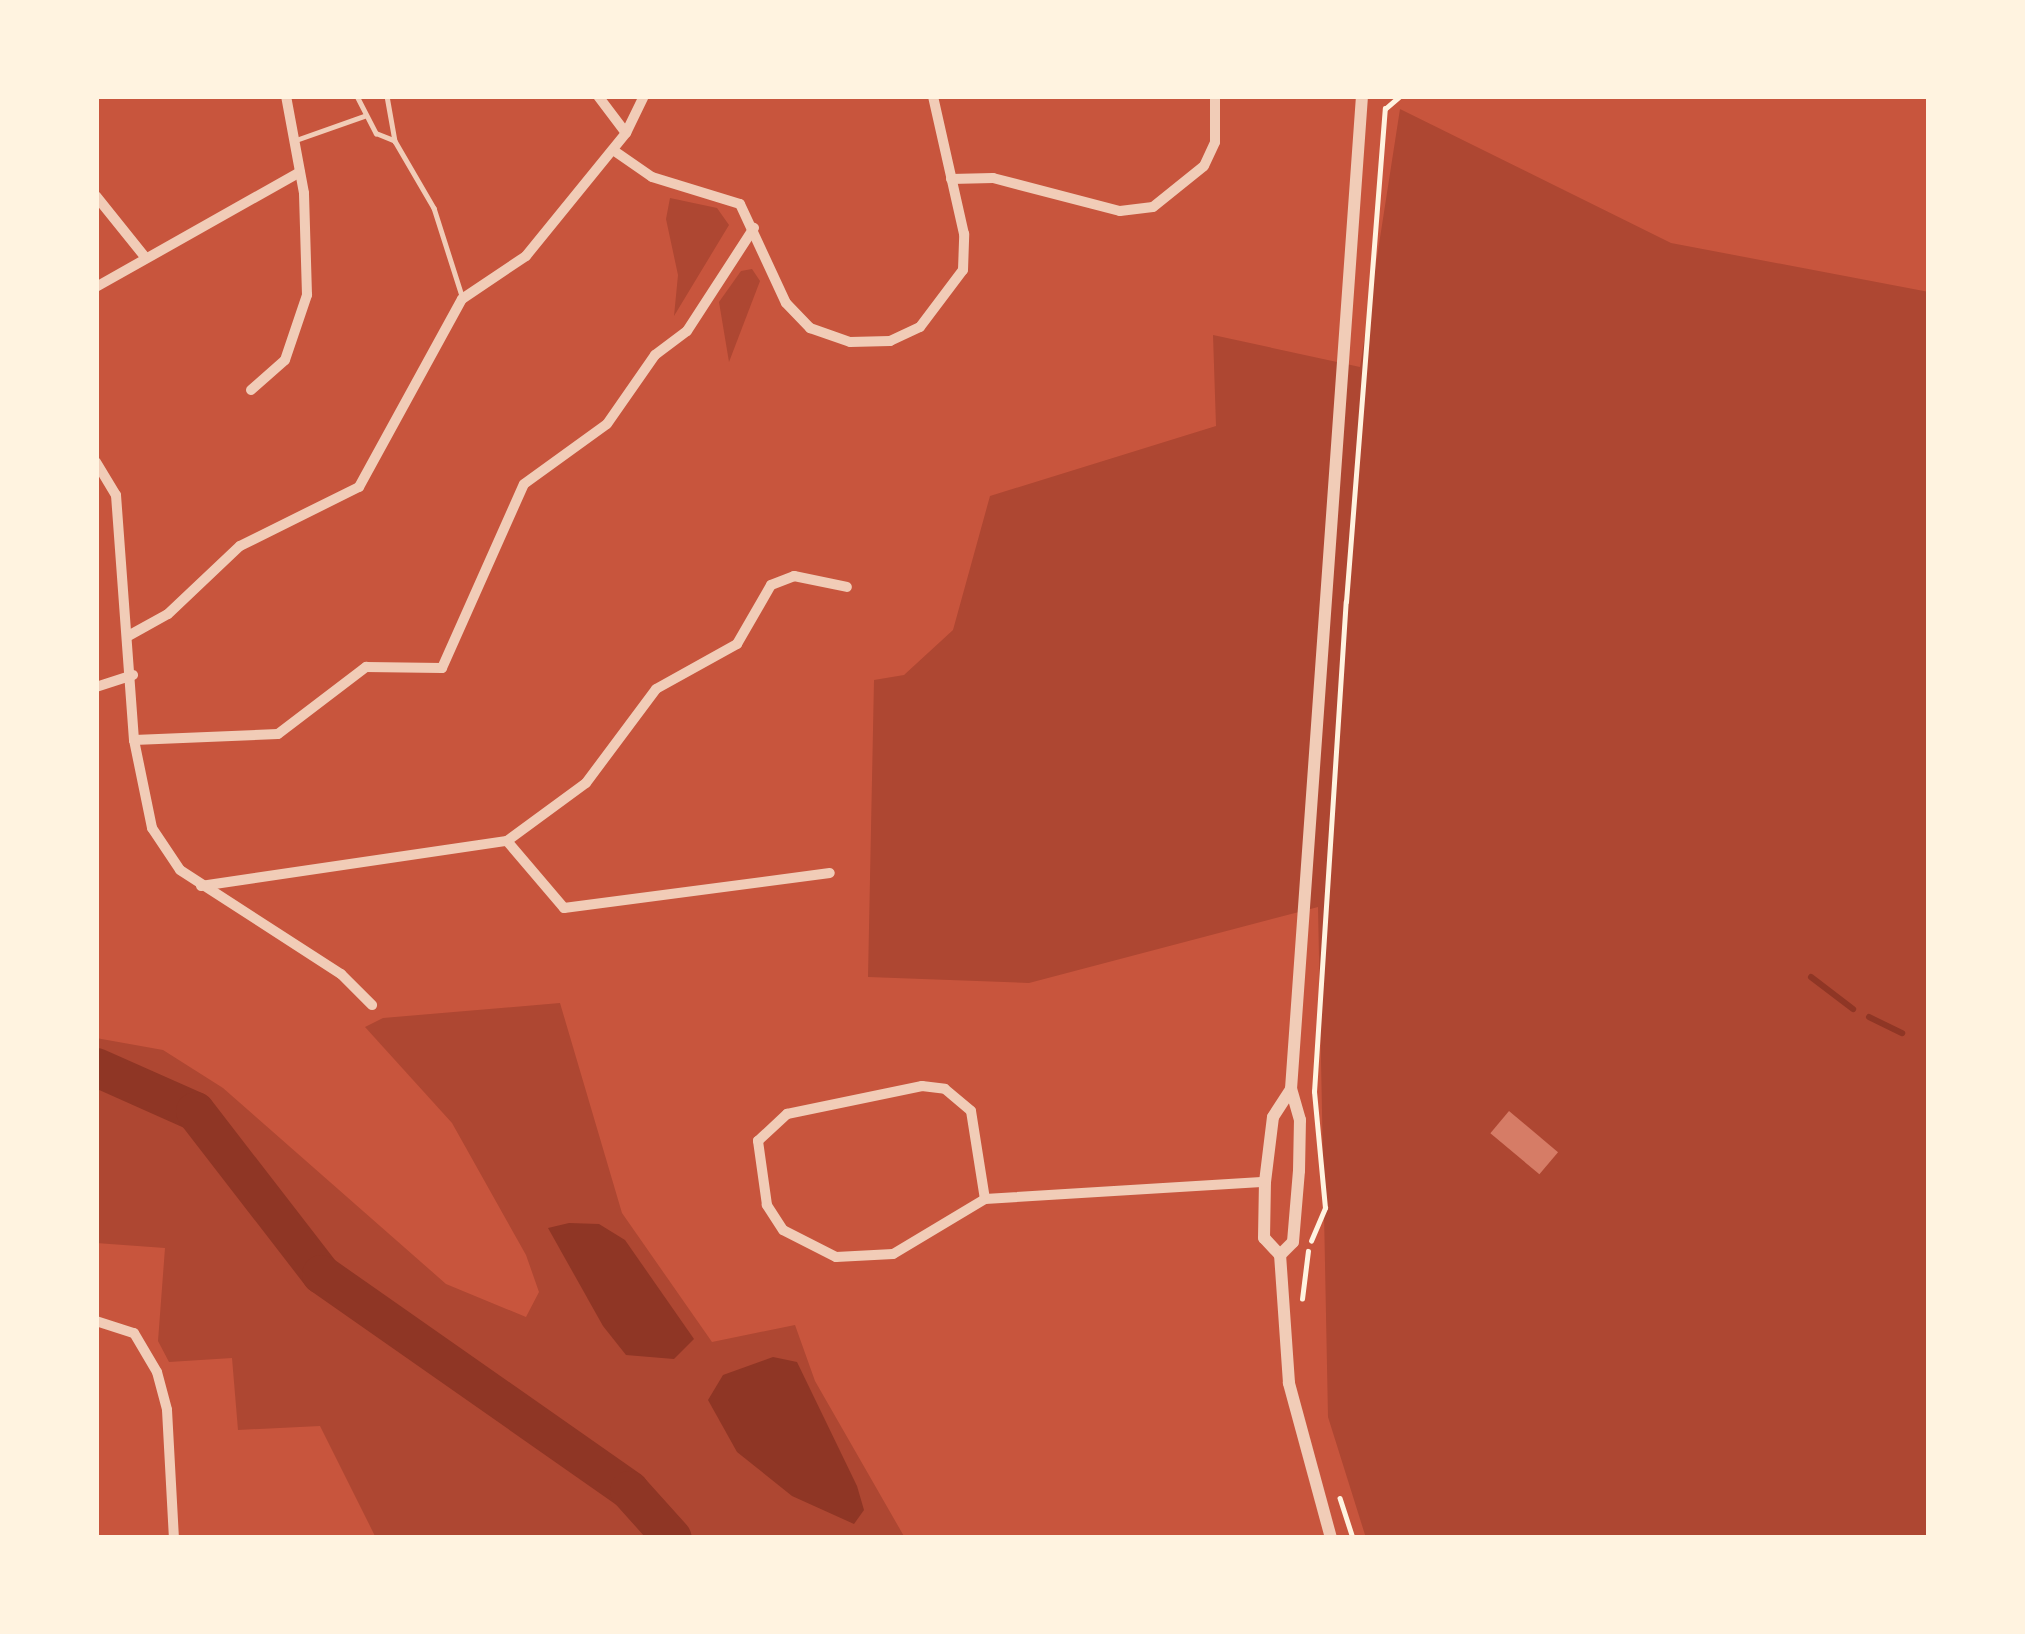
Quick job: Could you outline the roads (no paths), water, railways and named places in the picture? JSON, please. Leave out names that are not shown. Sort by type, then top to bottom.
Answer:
[{"type":"street","points":[[251,390],[285,359],[302,319],[309,269],[300,172],[286,96]]},
{"type":"street","points":[[598,96],[626,133]]},
{"type":"street","points":[[130,635],[168,614],[240,546],[359,487],[462,299],[526,256],[626,133],[644,96]]},
{"type":"street","points":[[613,150],[652,177],[725,195],[754,228],[795,317],[829,338],[890,340],[946,302],[963,270],[964,234],[933,96]]},
{"type":"street","points":[[951,179],[993,178],[1120,212],[1153,207],[1204,166],[1215,142],[1215,96]]},
{"type":"street","points":[[1280,1255],[1293,1242],[1299,1171],[1300,1120],[1291,1088],[1362,96]]},
{"type":"street","points":[[96,286],[300,172]]},
{"type":"street","points":[[96,196],[145,257]]},
{"type":"street","points":[[134,740],[278,734],[366,667],[442,668],[524,484],[607,424],[655,355],[686,331],[754,228]]},
{"type":"street","points":[[96,462],[116,495],[133,675],[134,740],[152,828],[201,886],[341,974],[372,1005]]},
{"type":"street","points":[[201,886],[507,841],[586,784],[656,689],[737,644],[778,580],[847,586]]},
{"type":"street","points":[[96,687],[133,675]]},
{"type":"street","points":[[507,841],[564,908],[830,873]]},
{"type":"street","points":[[986,1199],[971,1111],[945,1089],[922,1085],[787,1114],[758,1142],[767,1205],[783,1229],[836,1257],[893,1254],[986,1199],[1265,1182]]},
{"type":"street","points":[[1291,1088],[1273,1117],[1264,1238],[1280,1255],[1289,1383],[1331,1538]]},
{"type":"street","points":[[96,1321],[121,1326],[143,1342],[167,1410],[175,1538]]},
{"type":"lane","points":[[357,96],[364,116],[395,141]]},
{"type":"lane","points":[[387,96],[395,141],[434,208],[462,299]]},
{"type":"lane","points":[[294,141],[364,116]]},
{"type":"waterway","points":[[1811,977],[1853,1009]]},
{"type":"waterway","points":[[1869,1017],[1902,1033]]},
{"type":"waterway","points":[[96,1067],[195,1111],[321,1274],[629,1490],[672,1538]]}]
